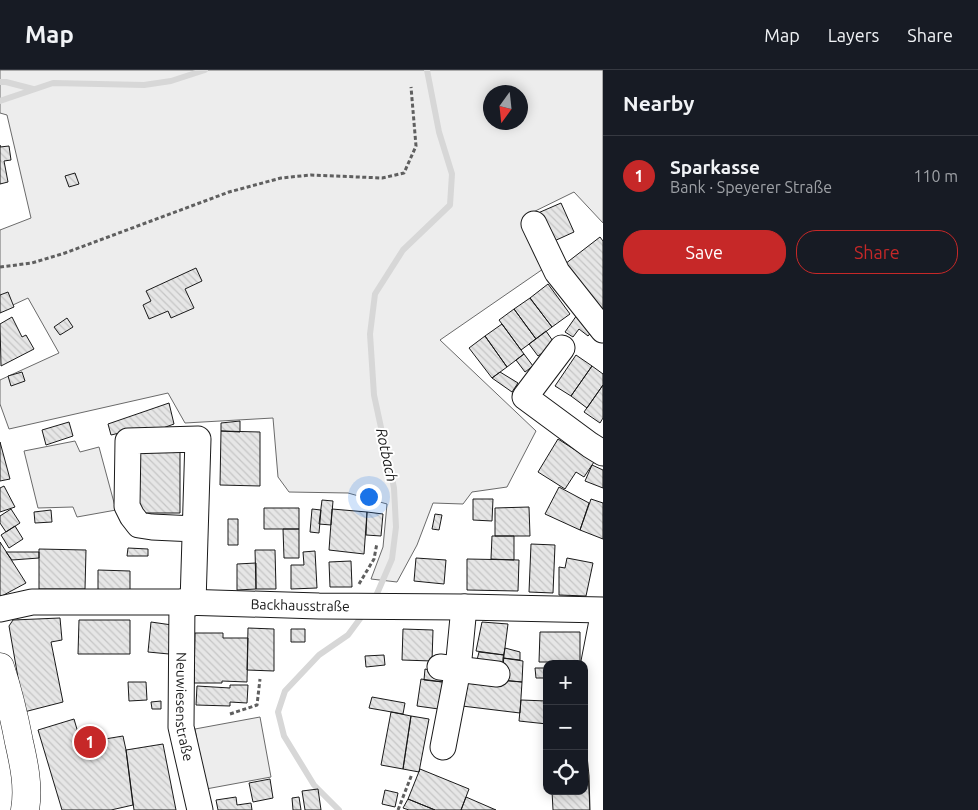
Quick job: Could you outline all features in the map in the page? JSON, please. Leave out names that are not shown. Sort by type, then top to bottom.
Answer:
[{"type":"main road","points":[[0,667],[13,710],[24,765],[28,797],[25,810]]},
{"type":"street","points":[[534,224],[557,272],[603,330]]},
{"type":"street","points":[[562,348],[526,398],[603,453]]},
{"type":"street","name":"Neuwiesenstraße","points":[[195,529],[187,603],[181,727],[200,810]]},
{"type":"street","name":"Backhausstraße","points":[[0,609],[28,602],[603,610]]},
{"type":"street","points":[[443,748],[449,668],[464,607]]},
{"type":"street","points":[[603,616],[594,662],[594,695],[597,734],[601,748],[603,810]]},
{"type":"street","points":[[449,668],[497,674]]},
{"type":"path","points":[[0,267],[32,263],[148,223],[229,192],[281,178],[311,176],[382,178],[404,173],[416,146],[411,87]]},
{"type":"path","points":[[346,606],[374,559],[377,543]]},
{"type":"path","points":[[230,714],[257,705],[260,680]]},
{"type":"path","points":[[398,810],[412,774]]},
{"type":"shaded area","points":[[0,70],[603,70],[603,223],[574,192],[523,217],[543,269],[440,340],[536,431],[507,487],[472,492],[463,504],[433,503],[417,545],[397,582],[371,579],[383,547],[387,504],[348,493],[289,492],[278,477],[273,418],[185,423],[168,393],[9,429],[0,404],[0,380],[59,353],[28,298],[0,311],[0,230],[31,218],[7,115],[0,113]]},
{"type":"shaded area","points":[[75,441],[80,452],[99,447],[116,510],[77,517],[73,507],[38,508],[24,451]]},
{"type":"shaded area","points":[[260,717],[271,777],[206,789],[195,729]]},
{"type":"building","points":[[9,146],[11,160],[4,161],[8,182],[0,184],[0,147]]},
{"type":"building","points":[[75,173],[79,184],[69,187],[65,176]]},
{"type":"building","points":[[561,203],[574,232],[552,242],[538,213]]},
{"type":"building","points":[[600,237],[603,241],[603,313],[565,264]]},
{"type":"building","points":[[196,268],[202,281],[185,289],[194,308],[171,318],[168,311],[149,319],[143,305],[151,301],[146,291]]},
{"type":"building","points":[[548,284],[570,314],[552,327],[530,298]]},
{"type":"building","points":[[8,292],[14,307],[0,313],[0,295]]},
{"type":"building","points":[[530,298],[552,327],[536,339],[514,309]]},
{"type":"building","points":[[514,309],[536,339],[521,350],[499,320]]},
{"type":"building","points":[[577,315],[593,330],[588,336],[579,329],[573,337],[565,332]]},
{"type":"building","points":[[12,317],[22,337],[26,335],[34,349],[1,366],[0,324]]},
{"type":"building","points":[[67,318],[73,327],[60,335],[54,327]]},
{"type":"building","points":[[502,324],[524,354],[507,367],[485,336]]},
{"type":"building","points":[[546,331],[555,344],[538,356],[529,344]]},
{"type":"building","points":[[485,336],[507,367],[492,378],[469,348]]},
{"type":"building","points":[[524,354],[533,366],[525,372],[516,360]]},
{"type":"building","points":[[576,355],[592,366],[571,396],[555,386]]},
{"type":"building","points":[[592,366],[603,374],[603,385],[587,408],[571,396]]},
{"type":"building","points":[[22,372],[25,381],[11,386],[8,376]]},
{"type":"building","points":[[500,372],[518,383],[512,392],[492,378]]},
{"type":"building","points":[[603,385],[603,418],[600,423],[584,412]]},
{"type":"building","points":[[169,403],[174,424],[152,432],[128,431],[111,435],[108,424]]},
{"type":"building","points":[[240,421],[240,432],[221,431],[221,423]]},
{"type":"building","points":[[69,422],[73,436],[46,445],[42,430]]},
{"type":"building","points":[[221,431],[260,432],[260,486],[220,485]]},
{"type":"building","points":[[558,439],[594,462],[584,477],[576,472],[565,489],[538,472]]},
{"type":"building","points":[[0,442],[10,479],[0,481]]},
{"type":"building","points":[[139,450],[180,450],[180,513],[141,513],[138,510]]},
{"type":"building","points":[[592,465],[603,470],[603,488],[585,481]]},
{"type":"building","points":[[4,486],[15,507],[0,512],[0,488]]},
{"type":"building","points":[[559,487],[589,503],[580,530],[545,514]]},
{"type":"building","points":[[473,499],[493,499],[492,521],[473,520]]},
{"type":"building","points":[[591,499],[603,503],[603,539],[580,530]]},
{"type":"building","points":[[322,500],[333,501],[331,525],[319,524]]},
{"type":"building","points":[[529,507],[530,536],[495,536],[495,508]]},
{"type":"building","points":[[264,508],[299,508],[299,529],[264,529]]},
{"type":"building","points":[[11,509],[20,523],[6,532],[0,523],[0,516]]},
{"type":"building","points":[[312,509],[321,510],[319,533],[310,532]]},
{"type":"building","points":[[332,509],[367,512],[364,554],[329,550]]},
{"type":"building","points":[[51,510],[52,522],[35,523],[34,512]]},
{"type":"building","points":[[367,512],[383,514],[381,536],[366,535]]},
{"type":"building","points":[[435,514],[442,515],[439,530],[432,529]]},
{"type":"building","points":[[228,519],[238,519],[238,545],[228,545]]},
{"type":"building","points":[[15,526],[23,539],[9,548],[1,535]]},
{"type":"building","points":[[283,529],[299,529],[299,558],[284,558]]},
{"type":"building","points":[[492,536],[514,536],[514,560],[491,559]]},
{"type":"building","points":[[0,542],[26,583],[0,597]]},
{"type":"building","points":[[531,544],[555,545],[553,593],[529,592]]},
{"type":"building","points":[[128,548],[148,549],[148,556],[127,556]]},
{"type":"building","points":[[39,549],[86,550],[85,589],[39,589]]},
{"type":"building","points":[[255,550],[275,550],[276,589],[256,589]]},
{"type":"building","points":[[315,551],[317,588],[291,589],[291,565],[304,565],[303,552]]},
{"type":"building","points":[[6,552],[39,552],[39,558],[12,560]]},
{"type":"building","points":[[416,558],[446,560],[444,584],[414,581]]},
{"type":"building","points":[[567,558],[593,563],[586,596],[559,595],[559,567],[565,568]]},
{"type":"building","points":[[467,559],[519,560],[518,591],[467,590]]},
{"type":"building","points":[[351,561],[352,587],[330,587],[329,562]]},
{"type":"building","points":[[256,563],[256,589],[237,590],[237,564]]},
{"type":"building","points":[[98,570],[130,571],[130,590],[98,590]]},
{"type":"building","points":[[60,618],[62,640],[51,642],[63,702],[24,712],[9,626],[13,620]]},
{"type":"building","points":[[79,620],[130,620],[130,654],[78,654]]},
{"type":"building","points":[[151,622],[172,625],[169,654],[148,652]]},
{"type":"building","points":[[482,622],[508,624],[504,655],[476,651]]},
{"type":"building","points":[[248,628],[274,629],[274,671],[247,670]]},
{"type":"building","points":[[291,629],[305,629],[305,642],[291,642]]},
{"type":"building","points":[[403,629],[433,630],[432,661],[402,660]]},
{"type":"building","points":[[540,632],[580,632],[580,660],[543,660],[543,662],[539,662]]},
{"type":"building","points":[[195,633],[223,633],[223,638],[248,638],[247,682],[194,683]]},
{"type":"building","points":[[505,648],[520,652],[520,660],[503,658]]},
{"type":"building","points":[[479,652],[504,655],[503,667],[476,664]]},
{"type":"building","points":[[384,655],[385,665],[366,667],[365,656]]},
{"type":"building","points":[[503,658],[523,661],[522,682],[502,680]]},
{"type":"building","points":[[535,668],[543,668],[543,678],[536,678]]},
{"type":"building","points":[[425,669],[445,673],[443,682],[424,680]]},
{"type":"building","points":[[421,679],[450,683],[446,710],[417,706]]},
{"type":"building","points":[[497,680],[522,682],[520,713],[462,706],[464,681]]},
{"type":"building","points":[[128,682],[146,682],[147,700],[129,701]]},
{"type":"building","points":[[230,685],[248,685],[247,703],[230,702],[230,706],[196,705],[197,686],[230,688]]},
{"type":"building","points":[[372,697],[405,703],[403,714],[369,708]]},
{"type":"building","points":[[521,700],[543,701],[543,724],[519,721]]},
{"type":"building","points":[[161,701],[161,709],[152,709],[151,702]]},
{"type":"building","points":[[391,712],[411,716],[403,769],[381,765]]},
{"type":"building","points":[[411,716],[429,719],[419,772],[403,769]]},
{"type":"building","points":[[74,719],[81,743],[123,736],[133,805],[111,810],[62,810],[38,730]]},
{"type":"building","points":[[163,744],[176,810],[134,810],[126,750]]},
{"type":"building","points":[[420,769],[469,789],[461,810],[435,810],[408,799]]},
{"type":"building","points":[[588,772],[590,810],[553,810],[552,795],[588,795]]},
{"type":"building","points":[[270,779],[273,798],[253,802],[249,783]]},
{"type":"building","points":[[318,789],[321,810],[305,810],[302,791]]},
{"type":"building","points":[[385,790],[398,793],[395,807],[382,804]]},
{"type":"building","points":[[236,797],[237,805],[251,803],[252,810],[218,810],[216,800]]},
{"type":"building","points":[[299,797],[301,810],[293,810],[292,798]]},
{"type":"building","points":[[466,797],[496,810],[461,810]]},
{"type":"building","points":[[408,799],[435,810],[409,810],[403,808]]},
{"type":"waterway","points":[[0,101],[53,83],[144,85],[171,81],[205,70]]},
{"type":"waterway","name":"Rotbach","points":[[374,600],[392,559],[396,527],[394,488],[374,395],[370,334],[375,294],[403,250],[450,205],[452,174],[439,132],[427,70]]},
{"type":"waterway","points":[[0,82],[33,89]]},
{"type":"waterway","name":"Rotbach","points":[[339,810],[314,785],[284,736],[278,712],[285,691],[319,655],[348,635],[365,612]]},
{"type":"place","name":"Sparkasse","points":[[90,742]]}]
